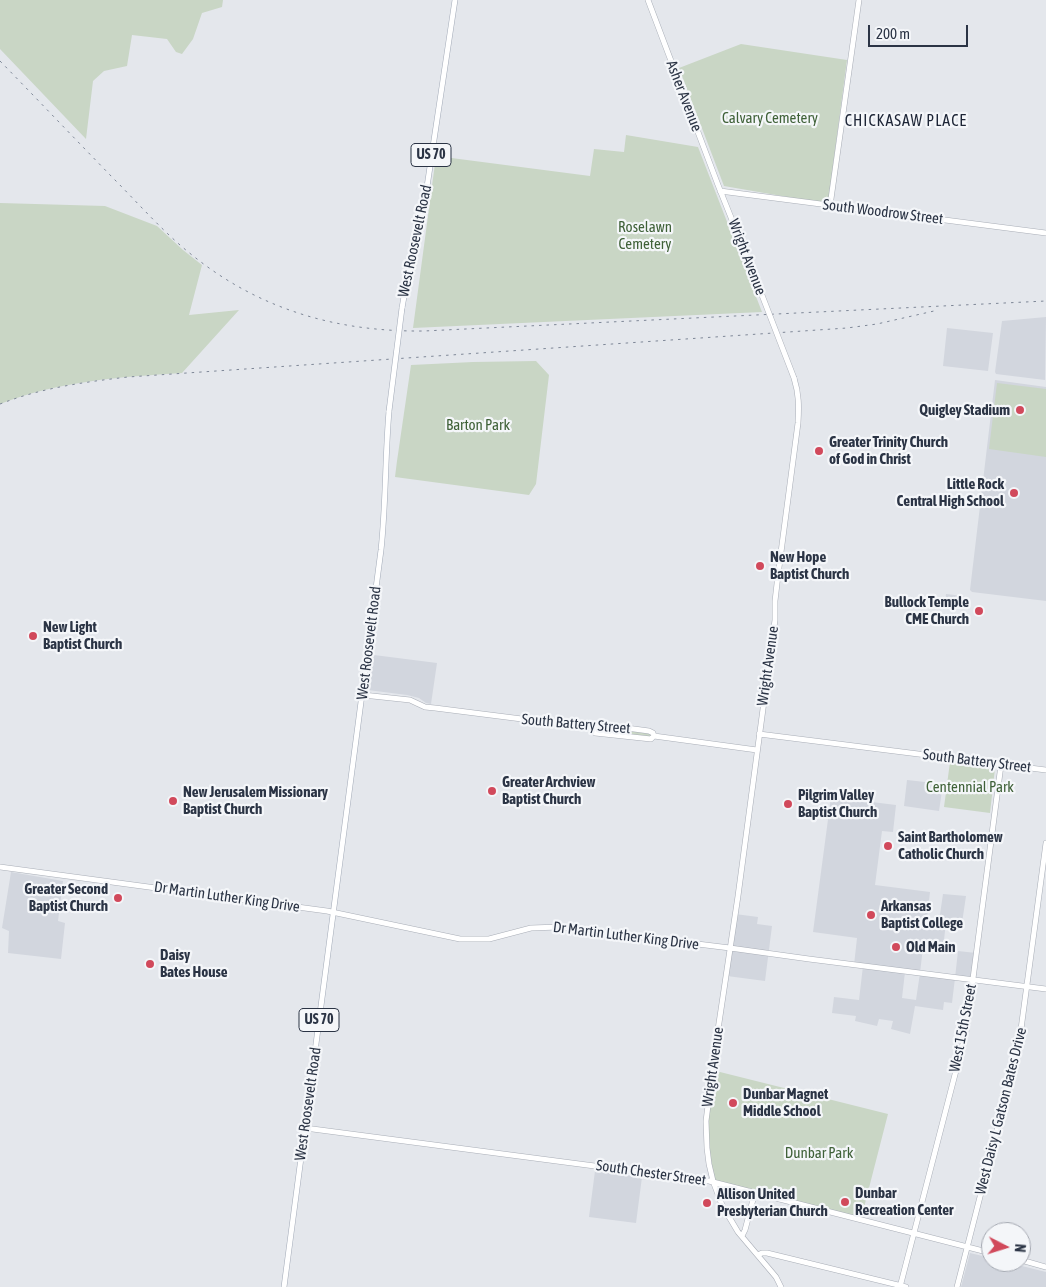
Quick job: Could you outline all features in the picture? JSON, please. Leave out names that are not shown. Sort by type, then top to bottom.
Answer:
[{"type":"main road","name":"West Roosevelt Road","points":[[284,1287],[384,526],[389,411],[402,308],[410,262],[425,200],[455,0]]},
{"type":"main road","name":"Asher Avenue","points":[[648,0],[720,191]]},
{"type":"main road","points":[[830,206],[859,0]]},
{"type":"main road","name":"South Woodrow Street","points":[[720,191],[1046,233]]},
{"type":"main road","name":"Wright Avenue","points":[[720,191],[794,378],[799,403],[775,601],[774,624],[706,1118],[707,1152],[714,1182],[726,1211],[742,1236],[776,1277],[781,1287]]},
{"type":"main road","name":"South Battery Street","points":[[363,694],[410,700],[431,708],[592,728],[597,724],[649,731],[654,736],[757,750]]},
{"type":"main road","points":[[592,728],[595,733],[651,740],[654,736]]},
{"type":"main road","name":"South Battery Street","points":[[759,734],[1046,770]]},
{"type":"main road","name":"West 15th Street","points":[[902,1286],[966,1032],[1001,764]]},
{"type":"main road","name":"West Daisy L Gatson Bates Drive","points":[[957,1287],[1019,1044],[1046,843]]},
{"type":"main road","name":"Dr Martin Luther King Drive","points":[[0,867],[334,912],[460,939],[489,939],[524,929],[550,927],[1046,989]]},
{"type":"main road","name":"South Chester Street","points":[[305,1128],[698,1179],[981,1250]]},
{"type":"main road","points":[[742,1236],[755,1192]]},
{"type":"main road","points":[[758,1255],[766,1253],[902,1286]]},
{"type":"main road","points":[[1031,1262],[1046,1266]]},
{"type":"shaded area","points":[[1046,317],[1045,380],[996,374],[1002,321]]},
{"type":"shaded area","points":[[947,328],[993,333],[988,371],[943,366]]},
{"type":"shaded area","name":"Little Rock Central High School","points":[[995,380],[1046,387],[1046,601],[972,592],[970,590]]},
{"type":"shaded area","points":[[946,594],[963,596],[963,606],[945,604]]},
{"type":"shaded area","points":[[374,655],[437,663],[431,704],[407,695],[368,690]]},
{"type":"shaded area","points":[[907,780],[943,784],[939,811],[904,806]]},
{"type":"shaded area","name":"Arkansas Baptist College","points":[[831,797],[896,805],[893,832],[882,831],[875,885],[930,892],[927,919],[939,921],[943,894],[966,896],[962,923],[946,922],[943,949],[923,947],[920,973],[955,978],[952,1003],[944,1002],[943,1010],[915,1006],[910,1034],[891,1029],[893,1021],[879,1019],[877,1026],[855,1021],[856,1016],[832,1013],[834,997],[859,1000],[863,966],[854,965],[857,938],[813,932]],"holes":[[[905,972],[920,973],[916,1000],[902,998]]]},
{"type":"shaded area","points":[[11,872],[63,881],[58,921],[65,923],[61,959],[8,953],[9,931],[2,928]]},
{"type":"shaded area","points":[[735,914],[758,917],[757,924],[772,926],[765,981],[727,976]]},
{"type":"shaded area","name":"Arkansas Baptist College","points":[[958,951],[976,953],[973,980],[955,978]]},
{"type":"shaded area","points":[[595,1171],[642,1177],[636,1223],[589,1217]]},
{"type":"shaded area","points":[[970,1253],[981,1256],[981,1272],[1031,1272],[1031,1268],[1046,1272],[1046,1287],[961,1287]]},
{"type":"green space","points":[[0,0],[223,0],[222,7],[202,13],[193,39],[182,54],[176,52],[167,39],[132,35],[127,66],[104,71],[93,81],[86,139],[0,49]]},
{"type":"green space","name":"Calvary Cemetery","points":[[741,44],[847,60],[828,204],[724,186],[679,68]]},
{"type":"green space","name":"Roselawn Cemetery","points":[[626,135],[698,147],[762,312],[413,328],[436,156],[590,176],[594,149],[624,152]]},
{"type":"green space","points":[[0,203],[105,206],[157,226],[202,265],[189,315],[239,310],[182,373],[90,381],[44,390],[0,404]]},
{"type":"green space","name":"Barton Park","points":[[536,361],[549,375],[536,484],[529,495],[395,477],[411,365]]},
{"type":"green space","name":"Quigley Stadium","points":[[997,383],[1046,389],[1046,457],[989,449]]},
{"type":"green space","points":[[597,726],[652,734],[651,737],[599,732],[596,730]]},
{"type":"green space","name":"Centennial Park","points":[[950,762],[995,768],[990,813],[944,807]]},
{"type":"green space","name":"Dunbar Park","points":[[712,1070],[888,1114],[861,1219],[713,1182],[706,1124]]},
{"type":"railway","points":[[0,61],[151,218],[192,255],[218,274],[245,290],[301,314],[331,322],[361,327],[424,331],[1046,301]]},
{"type":"railway","points":[[0,404],[15,398],[63,386],[128,377],[847,328],[877,324],[934,311]]},
{"type":"place","name":"Quigley Stadium","points":[[1020,410]]},
{"type":"place","name":"Greater Trinity Church of God in Christ","points":[[819,451]]},
{"type":"place","name":"Little Rock Central High School","points":[[1014,493]]},
{"type":"place","name":"New Hope Baptist Church","points":[[760,566]]},
{"type":"place","name":"Bullock Temple CME Church","points":[[979,611]]},
{"type":"place","name":"New Light Baptist Church","points":[[33,636]]},
{"type":"place","name":"Greater Archview Baptist Church","points":[[492,791]]},
{"type":"place","name":"New Jerusalem Missionary Baptist Church","points":[[173,801]]},
{"type":"place","name":"Pilgrim Valley Baptist Church","points":[[788,804]]},
{"type":"place","name":"Saint Bartholomew Catholic Church","points":[[888,846]]},
{"type":"place","name":"Greater Second Baptist Church","points":[[118,898]]},
{"type":"place","name":"Arkansas Baptist College","points":[[871,915]]},
{"type":"place","name":"Old Main","points":[[896,947]]},
{"type":"place","name":"Daisy Bates House","points":[[150,964]]},
{"type":"place","name":"Dunbar Magnet Middle School","points":[[733,1103]]},
{"type":"place","name":"Dunbar Recreation Center","points":[[845,1202]]},
{"type":"place","name":"Allison United Presbyterian Church","points":[[707,1203]]},
{"type":"district","name":"CHICKASAW PLACE","points":[[906,121]]}]
